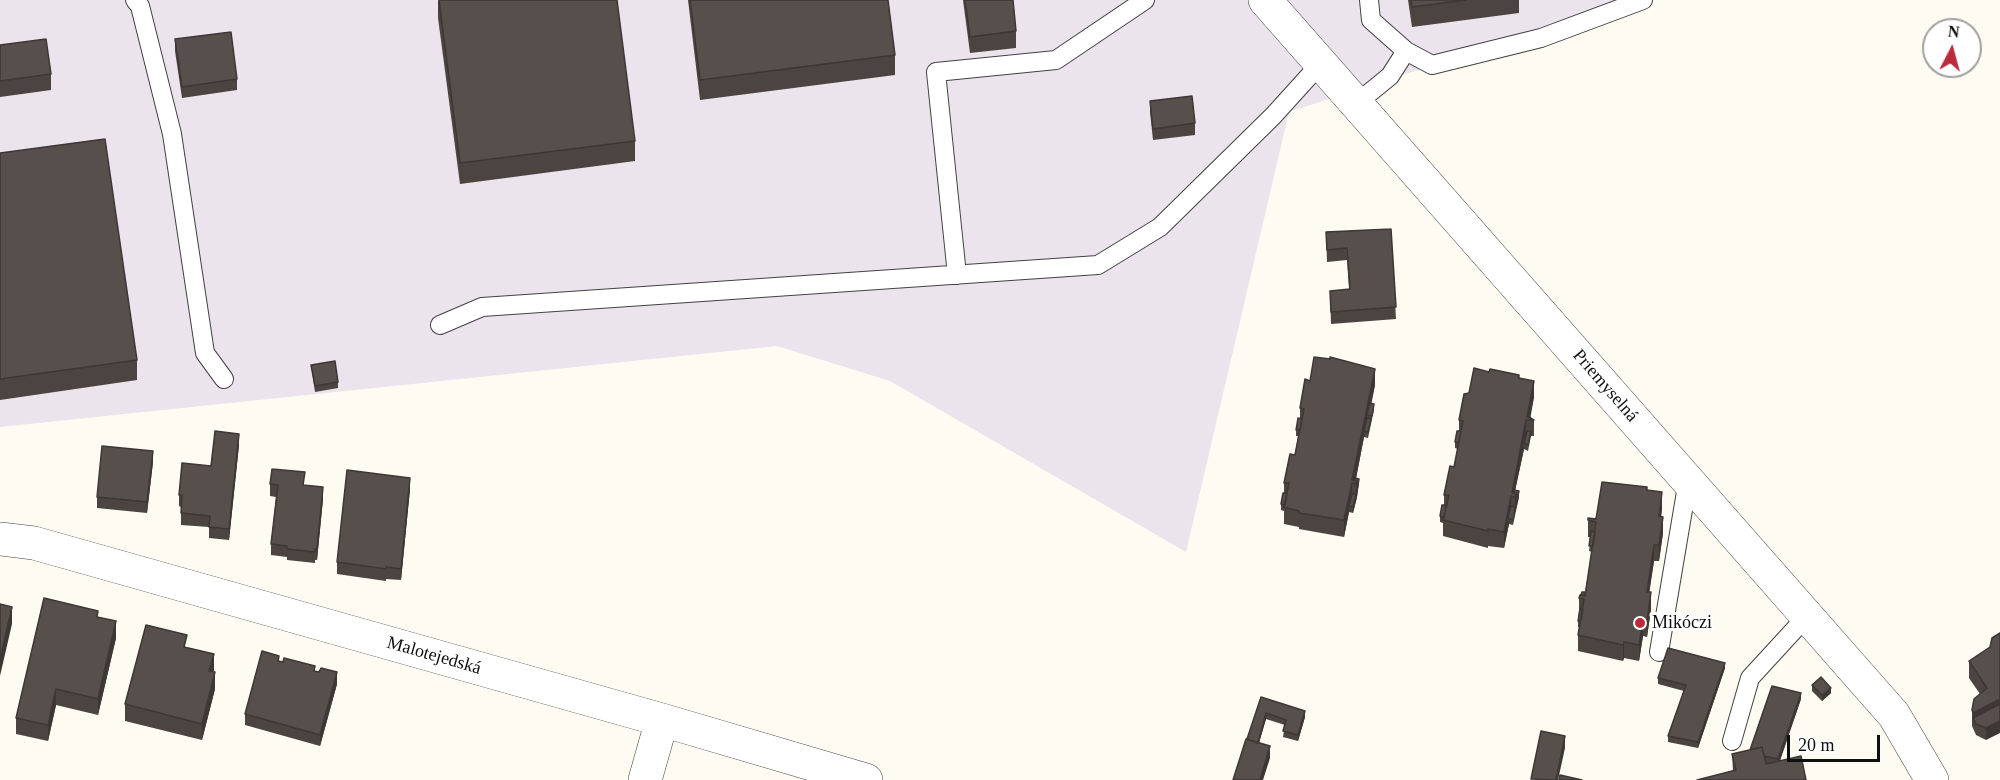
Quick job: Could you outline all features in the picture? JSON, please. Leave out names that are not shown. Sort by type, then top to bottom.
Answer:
[{"type":"street","name":"Priemyselná","points":[[1266,0],[1894,715],[1932,780]]},
{"type":"street","name":"Malotejedská","points":[[0,539],[34,543],[663,720],[866,780]]},
{"type":"street","points":[[645,780],[663,720]]},
{"type":"lane","points":[[135,0],[140,6],[172,134],[205,353],[224,379]]},
{"type":"lane","points":[[957,274],[936,72],[1056,60],[1145,0]]},
{"type":"lane","points":[[1369,0],[1371,21],[1406,51],[1432,64],[1541,38],[1643,0]]},
{"type":"lane","points":[[1357,103],[1390,76],[1406,51]]},
{"type":"lane","points":[[440,325],[483,307],[1098,265],[1160,227],[1273,116],[1321,63]]},
{"type":"lane","points":[[1659,652],[1688,480]]},
{"type":"lane","points":[[1732,741],[1750,678],[1807,616]]},
{"type":"shaded area","points":[[0,0],[1634,0],[1289,112],[1186,552],[890,381],[777,346],[0,427]]},
{"type":"building","points":[[439,0],[617,0],[635,141],[460,163]]},
{"type":"building","points":[[690,0],[888,0],[895,55],[700,80]]},
{"type":"building","points":[[965,0],[1013,0],[1016,31],[970,37]]},
{"type":"building","points":[[1411,0],[1466,0],[1412,7]]},
{"type":"building","points":[[231,32],[237,79],[182,87],[175,39]]},
{"type":"building","points":[[46,39],[51,74],[0,81],[0,45]]},
{"type":"building","points":[[1192,96],[1195,123],[1153,129],[1150,101]]},
{"type":"building","points":[[105,139],[137,360],[0,379],[0,153]]},
{"type":"building","points":[[1391,229],[1396,307],[1331,312],[1330,291],[1350,289],[1347,248],[1327,250],[1326,232]]},
{"type":"building","points":[[1314,357],[1330,359],[1330,357],[1375,369],[1352,480],[1357,481],[1356,484],[1352,483],[1344,520],[1299,513],[1299,511],[1284,507],[1289,483],[1284,483],[1290,454],[1295,455],[1304,409],[1300,408],[1305,379],[1310,381]]},
{"type":"building","points":[[335,361],[338,382],[315,386],[311,365]]},
{"type":"building","points":[[1474,368],[1519,375],[1519,378],[1534,381],[1527,417],[1534,420],[1526,420],[1512,493],[1516,493],[1515,497],[1511,496],[1504,532],[1488,529],[1488,531],[1443,520],[1449,495],[1444,495],[1450,466],[1454,467],[1463,421],[1459,420],[1464,394],[1469,393]]},
{"type":"building","points":[[1370,403],[1374,404],[1372,416],[1367,415]]},
{"type":"building","points":[[1298,418],[1302,419],[1300,430],[1296,430]]},
{"type":"building","points":[[1367,418],[1371,419],[1368,432],[1364,431]]},
{"type":"building","points":[[215,431],[239,434],[229,529],[209,527],[210,516],[181,513],[182,495],[179,495],[182,463],[211,466]]},
{"type":"building","points":[[1457,431],[1461,431],[1459,443],[1455,442]]},
{"type":"building","points":[[1527,431],[1531,431],[1528,445],[1524,443]]},
{"type":"building","points":[[102,446],[153,451],[147,502],[97,497]]},
{"type":"building","points":[[272,469],[305,472],[303,485],[323,487],[315,552],[287,549],[287,546],[271,544],[278,485],[270,484]]},
{"type":"building","points":[[347,470],[410,478],[401,569],[337,562]]},
{"type":"building","points":[[1602,482],[1647,487],[1647,490],[1662,492],[1659,516],[1663,517],[1659,545],[1654,545],[1647,592],[1651,592],[1647,621],[1643,619],[1639,645],[1624,642],[1623,645],[1578,635],[1584,599],[1579,598],[1580,595],[1585,596],[1596,522],[1588,518],[1596,519]]},
{"type":"building","points":[[1514,490],[1519,491],[1516,504],[1516,493]]},
{"type":"building","points":[[1283,493],[1287,493],[1285,505],[1281,504]]},
{"type":"building","points":[[1352,494],[1356,494],[1353,507],[1349,506]]},
{"type":"building","points":[[1442,505],[1446,505],[1444,518],[1440,516]]},
{"type":"building","points":[[1511,506],[1515,507],[1513,520],[1508,518]]},
{"type":"building","points":[[1591,531],[1595,532],[1593,546],[1589,546]]},
{"type":"building","points":[[44,598],[98,611],[97,617],[116,621],[98,699],[56,689],[48,725],[16,718]]},
{"type":"building","points":[[0,604],[12,607],[0,660]]},
{"type":"building","points":[[1580,609],[1583,609],[1581,621],[1578,621]]},
{"type":"building","points":[[146,625],[187,635],[184,647],[214,654],[209,671],[215,672],[202,724],[125,704]]},
{"type":"building","points":[[2000,633],[2000,699],[1973,713],[1974,699],[1987,688],[1969,661],[1990,647],[1992,638]]},
{"type":"building","points":[[1668,648],[1725,663],[1698,742],[1668,736],[1686,685],[1658,678]]},
{"type":"building","points":[[262,651],[279,656],[278,661],[283,662],[284,658],[315,666],[314,671],[319,672],[321,668],[337,672],[320,735],[245,714]]},
{"type":"building","points":[[1821,677],[1831,688],[1822,695],[1812,685]]},
{"type":"building","points":[[1772,686],[1801,693],[1778,759],[1764,756],[1762,747],[1750,750]]},
{"type":"building","points":[[1261,697],[1305,711],[1298,735],[1283,731],[1286,720],[1266,713],[1258,743],[1247,739]]},
{"type":"building","points":[[2000,704],[2000,721],[1986,728],[1976,724],[1973,718]]},
{"type":"building","points":[[1541,731],[1565,736],[1556,780],[1531,779]]},
{"type":"building","points":[[1246,739],[1270,746],[1260,780],[1233,780]]},
{"type":"building","points":[[1762,747],[1766,764],[1801,756],[1806,780],[1697,780],[1736,770],[1732,754]]},
{"type":"building","points":[[1560,775],[1582,780],[1559,780]]},
{"type":"place","name":"Mikóczi","points":[[1640,623]]}]
